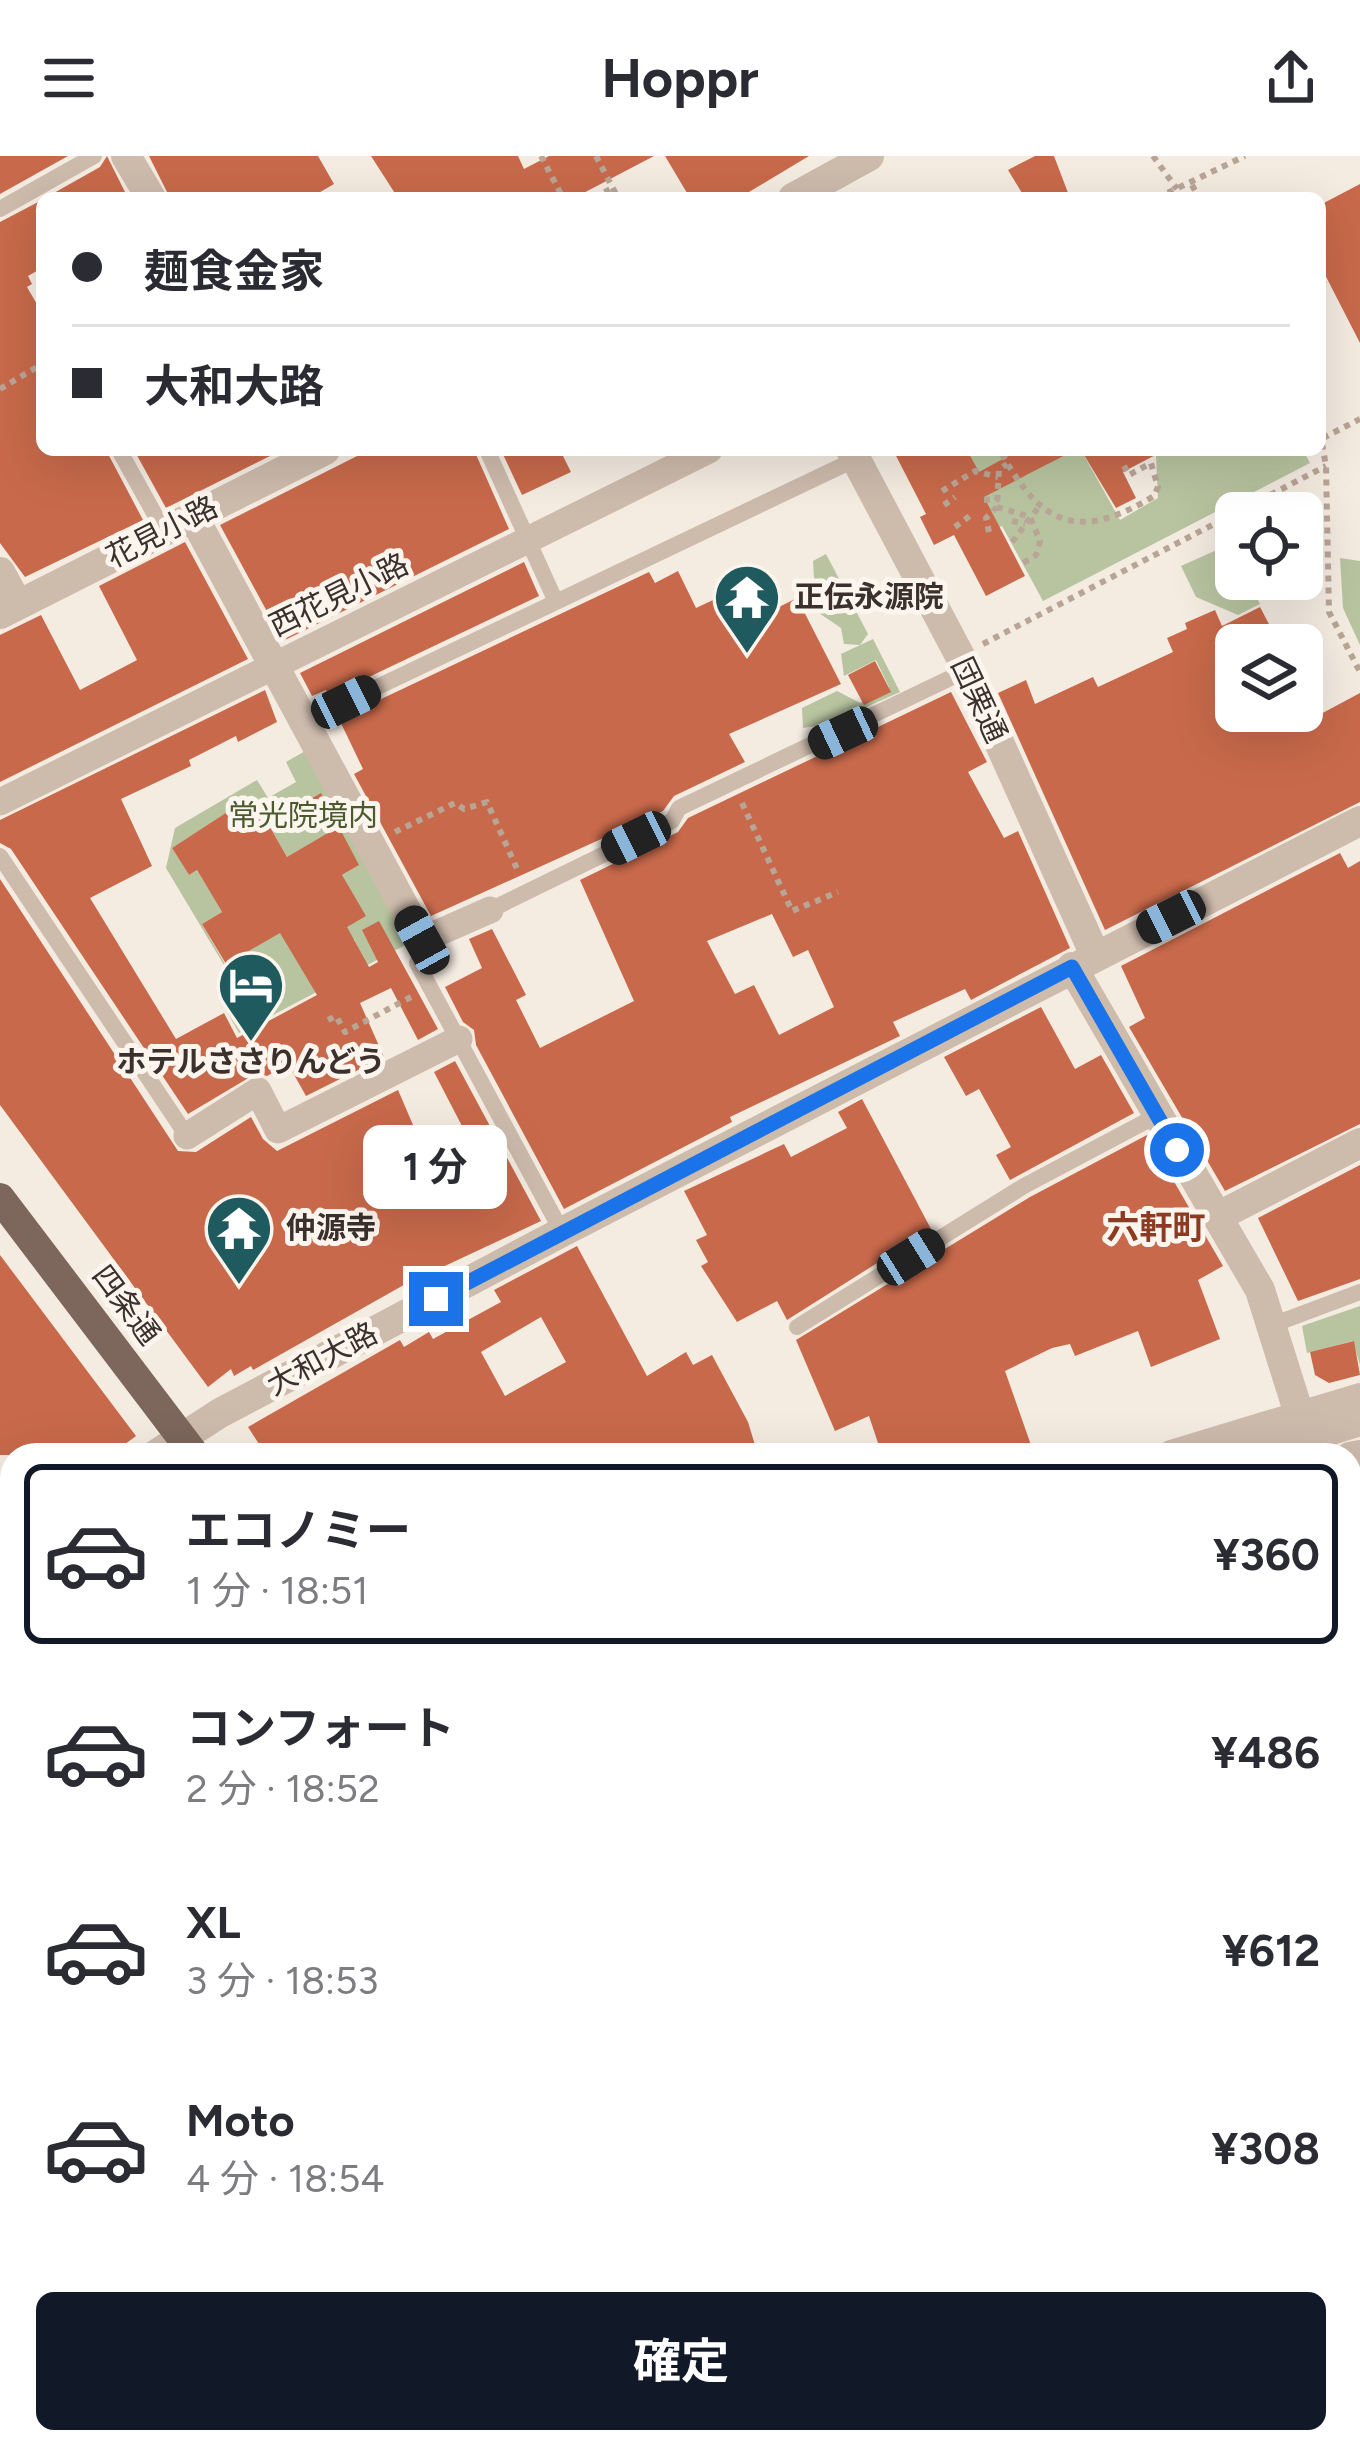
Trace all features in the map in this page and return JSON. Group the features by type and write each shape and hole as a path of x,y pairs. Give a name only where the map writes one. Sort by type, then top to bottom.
{"main road":[{"name":"四条通","path":"0,1198 186,1443"}],"street":[{"path":"127,156 148,192"},
{"path":"804,192 869,156"},
{"name":"花見小路","path":"9,610 304,456"},
{"name":"西花見小路","path":"0,802 697,456"},
{"name":"団栗通","path":"855,456 963,664 1083,961 1156,1116 1260,1289 1307,1436"},
{"path":"193,516 422,940 490,910"},
{"path":"0,572 9,610"},
{"name":"大和大路","path":"193,1443 562,1232 1360,821"},
{"path":"187,1136 258,1090 278,1130 458,1040"},
{"path":"1217,1217 1360,1144"},
{"path":"1307,1436 1360,1398"},
{"path":"1257,1443 1307,1436 1360,1421"}],"lane":[{"path":"0,209 94,156"},
{"path":"122,456 164,531"},
{"path":"490,456 556,602"},
{"path":"304,722 850,456"},
{"path":"490,910 672,820 679,808 963,664"},
{"path":"0,856 187,1136"},
{"path":"422,940 430,956 417,963 562,1232"},
{"path":"797,1327 1024,1186 1156,1116"},
{"path":"1272,1324 1360,1292"}],"path":[{"path":"542,156 560,192"},
{"path":"596,156 615,192"},
{"path":"1153,156 1177,189"},
{"path":"1170,192 1245,156"},
{"path":"1192,185 1196,192"},
{"path":"605,192 613,188"},
{"path":"0,388 36,367"},
{"path":"1326,433 1360,418"},
{"path":"1002,456 1038,508 1075,520 1128,512 1154,496 1158,487 1151,464 1129,475 1123,464"},
{"path":"1325,456 1329,612 1360,672"},
{"path":"984,528 998,503 998,477 1007,464"},
{"path":"963,664 1326,466"},
{"path":"942,491 975,471 998,477"},
{"path":"944,505 955,497"},
{"path":"984,500 1028,521 1040,548 1022,564"},
{"path":"1012,542 1038,508"},
{"path":"955,527 971,514"},
{"path":"1012,521 1028,521"},
{"path":"733,783 792,911 838,892"},
{"path":"370,844 454,803 464,809 487,802 527,891"},
{"path":"328,1020 336,1016 344,1032 430,986"}],"green space":[{"path":"970,456 1014,456 1025,476 1048,464 1045,456 1084,456 1120,520 1158,498 1156,456 1306,456 1310,463 1254,492 1215,492 1215,512 1043,601 1002,526 971,542"},
{"path":"1215,551 1215,600 1258,600 1260,604 1238,615 1196,597 1181,566"},
{"path":"826,554 868,634 860,645 844,644 841,628 816,611 813,561"},
{"path":"1340,558 1360,561 1360,645 1343,608"},
{"path":"873,639 900,692 828,724 803,728 802,708 837,691 860,703 889,687 876,660 844,676 841,654"},
{"name":"常光院境内","path":"307,750 413,941 239,1033 225,1008 243,997 166,868 175,828 257,780 268,798 296,782 286,762","holes":["252,797 287,857 339,836 357,866 336,879 348,941 354,939 361,954 258,907 248,951 225,964 202,924 222,912 197,870 189,875 172,848"]},
{"path":"1360,1306 1360,1365 1353,1341 1307,1353 1302,1326"}],"building":[{"path":"0,156 68,156 0,194"},
{"path":"107,156 125,192 56,192 100,167"},
{"path":"149,156 318,156 334,184 320,192 167,192"},
{"path":"371,156 518,156 524,169 549,156 654,156 585,192 394,192"},
{"path":"665,156 809,156 749,192 686,192"},
{"path":"1035,156 1054,156 1068,192 1021,192 1008,170"},
{"path":"1360,184 1360,343 1326,277 1326,202"},
{"path":"36,203 36,271 28,276 32,284 27,287 36,303 36,456 109,456 143,520 25,577 0,543 0,222"},
{"path":"137,456 270,456 166,508"},
{"path":"357,456 477,456 509,529 283,641 220,525"},
{"path":"504,456 563,456 571,472 522,495"},
{"path":"896,456 970,456 979,472 1008,456 1063,456 984,497 1025,576 986,596 954,535 934,545 920,517 926,514"},
{"path":"1085,456 1154,456 1123,472 1136,498 1116,508"},
{"path":"185,542 248,659 0,782 0,635 41,615 80,690 137,660 99,586"},
{"path":"524,562 539,596 329,696 326,690 312,696 300,673"},
{"path":"678,571 696,608 713,600 731,631 797,598 841,684 729,734 745,762 674,796 663,811 431,916 354,774 363,769 339,719 649,572 655,583"},
{"path":"1260,607 1269,624 1226,624"},
{"path":"1215,610 1221,624 1215,624 1215,732 1323,732 1323,713 1360,693 1360,802 1105,930 998,693 1026,680 1035,704 1093,677 1098,687 1173,652 1167,638 1187,629 1185,623"},
{"path":"875,661 891,692 864,705 848,675"},
{"path":"265,690 277,722 238,742 236,736 189,760 191,766 121,799 152,866 90,898 176,1039 224,1013 237,1038 317,995 280,933 226,964 202,924 222,912 197,870 189,875 172,848 252,796 287,857 328,833 309,800 321,793 359,865 342,875 366,916 347,927 369,967 378,962 362,930 379,921 438,1029 418,1040 391,988 360,1003 384,1057 306,1096 288,1064 267,1076 257,1073 188,1114 11,849 0,843 0,820"},
{"path":"951,692 987,762 968,772 1004,838 1018,831 1070,948 971,1000 965,989 893,1022 900,1036 730,1117 732,1122 564,1209 476,1045 474,1030 463,1022 445,987 482,968 469,939 492,929 526,995 516,1000 540,1048 634,1001 580,880 678,832 688,818","holes":["772,914 793,957 808,950 834,1007 779,1035 754,985 735,994 707,941"]},
{"path":"1340,853 1348,868 1360,861 1360,1124 1225,1191 1129,1027 1145,1018 1121,966"},
{"path":"0,879 178,1151 196,1152 251,1117 263,1139 277,1151 398,1090 435,1176 477,1155 434,1072 455,1061 541,1221 402,1286 253,1370 251,1366 234,1376 231,1369 208,1387 0,1105"},
{"path":"1041,1007 1075,1069 1101,1055 1134,1113 1010,1180 996,1155 1011,1147 979,1089 966,1096 944,1057"},
{"path":"862,1099 931,1229 787,1320 777,1301 737,1322 701,1266 708,1262 696,1240 707,1235 684,1191 784,1144 791,1157 847,1128 838,1112"},
{"path":"1147,1135 1223,1266 1198,1280 1220,1339 1151,1367 1138,1331 1075,1356 1070,1344 1052,1348 1005,1371 1030,1443 878,1443 869,1416 835,1431 796,1340 1030,1197"},
{"path":"1360,1165 1360,1279 1298,1301 1258,1218"},
{"path":"577,1246 647,1376 686,1352 693,1365 712,1355 754,1443 258,1443 248,1427 400,1340 404,1347 429,1332 433,1339 501,1302 494,1290","holes":["541,1317 566,1362 505,1396 481,1352"]},
{"path":"0,1255 136,1436 126,1443 0,1443"},
{"path":"1354,1341 1360,1375 1329,1383 1315,1375 1310,1352"}],"place":[{"name":"正伝永源院","path":"747,656"},
{"name":"ホテルささりんどう","path":"251,1044"},
{"name":"仲源寺","path":"239,1287"}],"district":[{"name":"六軒町","path":"1156,1227"}],"route":[{"path":"436,1299 1072,967 1177,1150"}]}
